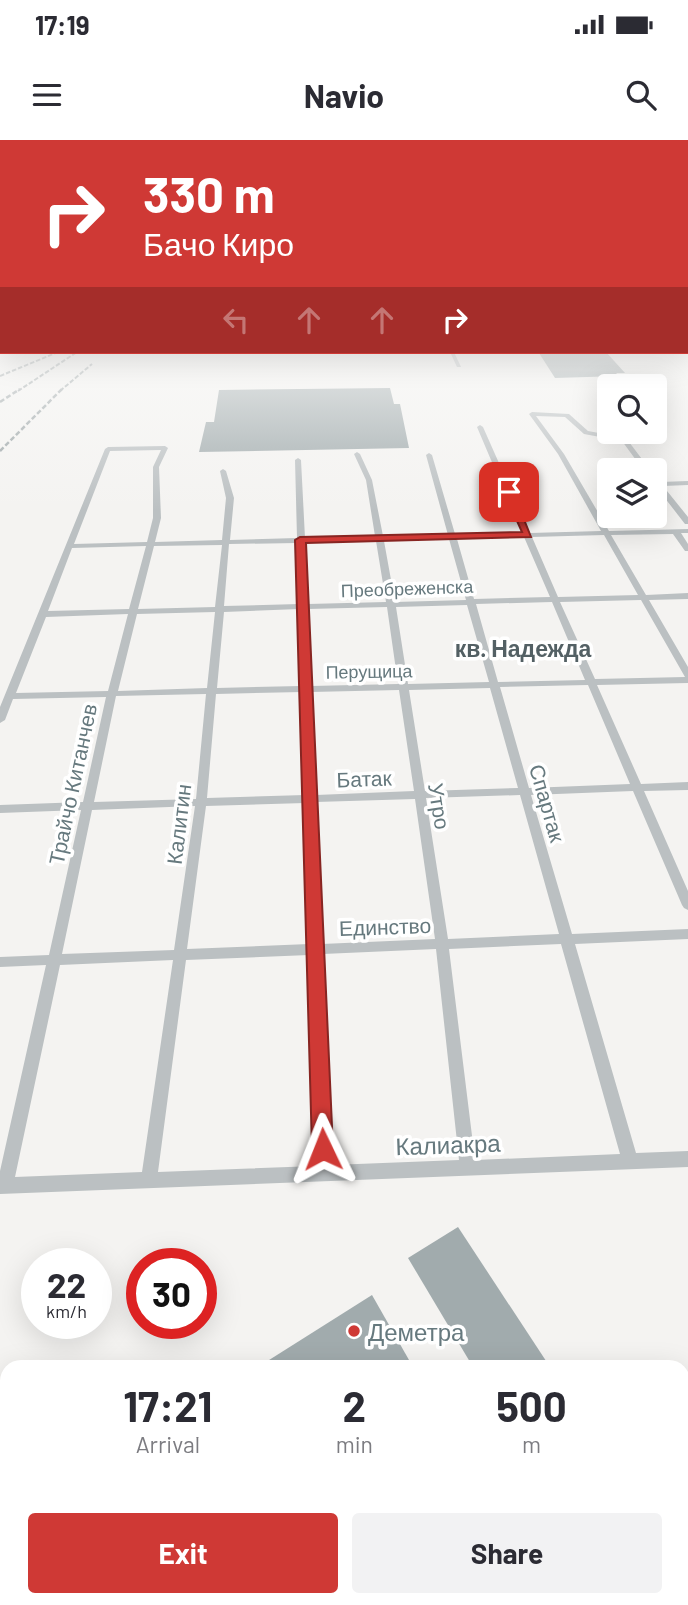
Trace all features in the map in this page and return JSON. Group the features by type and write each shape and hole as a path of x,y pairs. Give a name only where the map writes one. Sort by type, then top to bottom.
{"street":[{"path":"597,516 561,454 532,414 567,415 586,433 624,439 638,458"},
{"path":"480,427 688,905"},
{"name":"Трайчо Китанчев","path":"2,1186 131,611 157,518 156,467 165,448 108,449 69,546"},
{"name":"Утро","path":"357,454 369,480 391,604 442,944 468,1168"},
{"name":"Спартак","path":"429,455 630,1162"},
{"path":"298,460 324,1174"},
{"name":"Калитин","path":"149,1181 201,802 230,498 223,471"},
{"path":"667,482 688,483"},
{"path":"667,496 688,522"},
{"path":"604,528 688,678"},
{"path":"675,531 688,549"},
{"path":"0,720 69,546 688,531"},
{"name":"Преобреженска","path":"43,614 688,596"},
{"name":"Перущица","path":"10,696 688,678"},
{"name":"Батак","path":"0,809 688,786"},
{"name":"Единство","path":"0,962 688,934"},
{"name":"Калиакра","path":"2,1186 688,1160"}],"building":[{"path":"553,374 597,374 597,377 555,378"},
{"path":"390,388 394,404 400,404 409,448 199,452 206,422 214,422 219,390"},
{"path":"458,1227 545,1360 469,1360 408,1258"},
{"name":"Деметра","path":"372,1295 409,1360 269,1360"}],"railway":[{"path":"0,376 4,374"},
{"path":"18,391 43,374"},
{"path":"60,391 80,374"},
{"path":"0,402 20,389"},
{"path":"0,451 60,391"}],"place":[{"name":"Деметра","path":"354,1331"}],"district":[{"name":"кв. Надежда","path":"523,648"}],"route":[{"path":"323,1149 300,540 528,535 509,492"}]}
